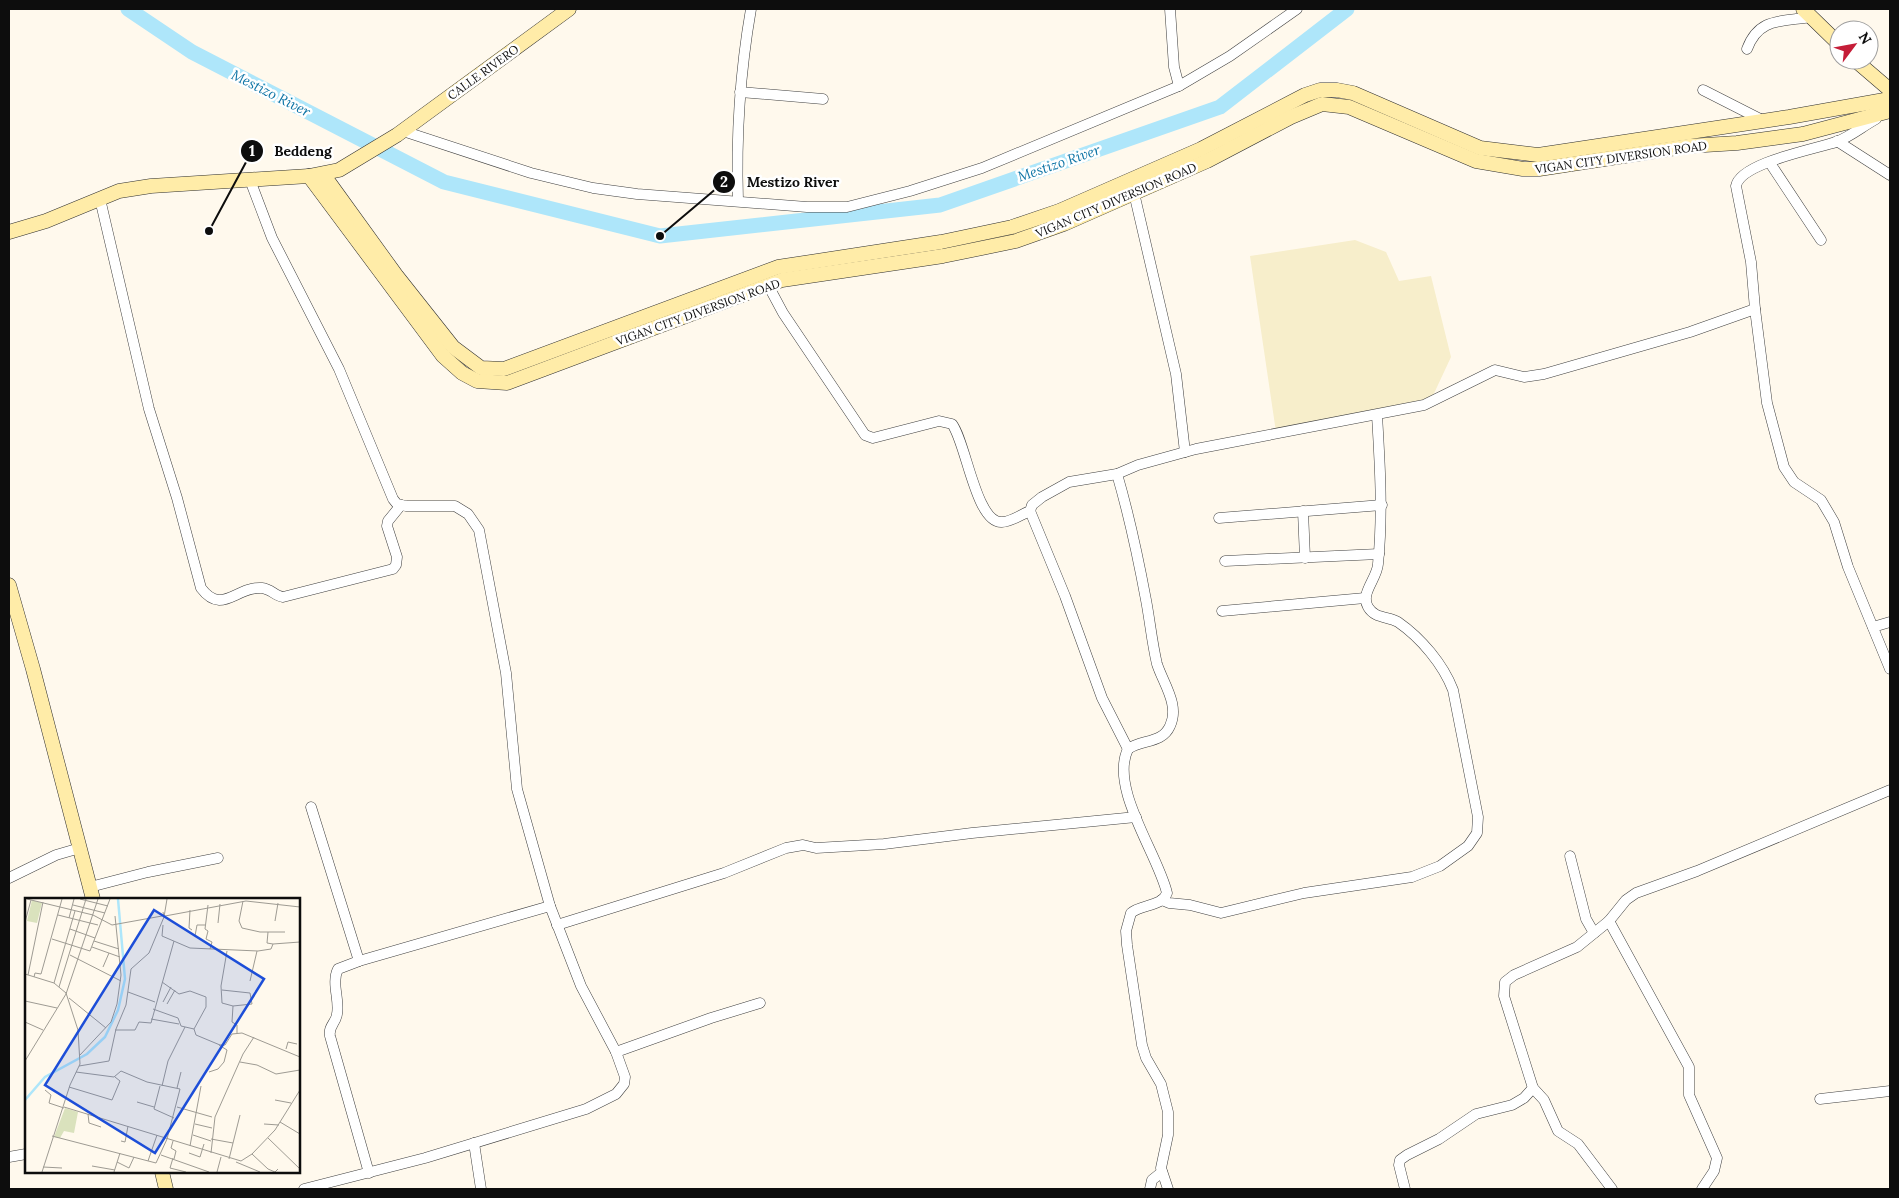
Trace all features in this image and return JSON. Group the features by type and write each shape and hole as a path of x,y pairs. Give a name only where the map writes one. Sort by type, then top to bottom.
{"main road":[{"name":"CALLE RIVERO","path":"9,232 46,221 119,190 303,176 323,174 341,169 400,133 569,9"},
{"path":"1807,13 1829,34"},
{"path":"1865,70 1890,90"},
{"path":"1872,77 1890,82"},
{"name":"VIGAN CITY DIVERSION ROAD","path":"303,176 334,201 453,347 481,368 504,369 623,333 782,280 943,256 1016,241 1064,224 1134,194 1145,181 1201,149 1291,101 1320,90 1337,90 1352,93 1480,148 1524,155 1556,153 1764,121 1890,107"},
{"name":"VIGAN CITY DIVERSION ROAD","path":"623,333 778,267 941,242 1012,227 1207,161 1303,111 1322,104 1349,107 1476,161 1523,169 1548,168 1689,146 1737,143 1803,134 1890,107"},
{"path":"1735,125 1737,143"},
{"path":"334,201 341,169"},
{"name":"VIGAN CITY DIVERSION ROAD","path":"323,174 334,201"},
{"path":"9,585 92,893"},
{"path":"162,1173 166,1189"}],"street":[{"path":"738,201 737,156 740,92 752,9"},
{"path":"1170,9 1174,66 1179,86"},
{"path":"400,133 531,173 593,188 638,194 831,209 882,199 982,168 1179,86 1230,56 1297,9"},
{"path":"1747,49 1753,34 1762,26 1807,13"},
{"path":"1703,90 1764,121"},
{"path":"740,92 772,93 823,99"},
{"path":"1890,107 1837,141 1787,155 1742,175 1736,186 1751,262 1767,402 1784,467 1794,482 1821,500 1828,510 1890,669"},
{"path":"1837,141 1890,175"},
{"path":"1770,163 1821,240"},
{"path":"250,180 272,238 339,369 390,494 401,505 455,506 468,514 479,530 506,673 517,789 557,925 581,986 616,1052 625,1078 624,1084 616,1094 586,1110 369,1173 304,1189"},
{"path":"1134,194 1176,374 1185,452"},
{"path":"100,199 149,409 177,498 200,588 207,596 212,600 220,600 260,588 272,590 283,597 393,569 396,565 397,557 387,526 388,521 401,505"},
{"path":"768,285 783,313 865,435 873,438 939,420 947,421 955,429 960,439 985,512 995,521 1001,522 1030,510 1036,502 1061,484 1117,474 1138,465 1185,452 1268,434 1377,415 1433,402 1489,371 1502,371 1524,377 1544,374 1690,332 1755,309"},
{"path":"1162,900 1169,904 1190,905 1221,913 1304,893 1396,881 1440,866 1458,855 1474,840 1477,833 1478,817 1451,684 1419,640 1397,622 1372,612 1366,598 1378,568 1382,505 1377,415"},
{"path":"1117,474 1135,545 1155,654 1173,712 1169,728 1164,734 1149,742 1128,749"},
{"path":"1219,518 1382,505"},
{"path":"1030,510 1069,605 1102,698 1128,749 1125,780 1136,817 1166,890 1166,896 1162,900 1138,908 1131,913 1126,937 1143,1052 1161,1084 1168,1112 1168,1135 1162,1172 1168,1189"},
{"path":"1303,511 1305,558"},
{"path":"1225,561 1379,554"},
{"path":"1222,611 1366,598"},
{"path":"1873,627 1890,622"},
{"path":"1612,1189 1578,1144 1558,1131 1544,1100 1533,1088 1505,1005 1503,987 1505,982 1514,975 1577,947 1609,921 1626,900 1636,893 1697,871 1890,790"},
{"path":"310,807 359,961"},
{"path":"557,925 724,873 786,848 803,845 816,848 884,844 972,833 1136,817"},
{"path":"9,878 56,855 80,848"},
{"path":"1570,856 1586,919 1594,933"},
{"path":"92,893 148,872 218,858"},
{"path":"369,1173 329,1032 337,1014 336,973 341,967 359,961 487,926 550,906"},
{"path":"1609,921 1688,1067 1688,1095 1717,1158 1714,1171 1702,1189"},
{"path":"616,1052 710,1018 760,1003"},
{"path":"1405,1189 1399,1165 1403,1158 1439,1139 1476,1114 1520,1101 1533,1088"},
{"path":"1820,1099 1890,1091"},
{"path":"474,1143 481,1189"},
{"path":"9,1158 25,1154"},
{"path":"1150,1189 1152,1180 1162,1172"}],"shaded area":[{"path":"1355,240 1386,252 1399,281 1431,276 1451,357 1430,402 1276,432 1250,256"}],"waterway":[{"name":"Mestizo River","path":"128,9 192,52 444,182 660,236 940,205 1220,107 1347,9"}],"place":[{"name":"Beddeng","path":"209,231"},
{"name":"Mestizo River","path":"660,236"}]}
